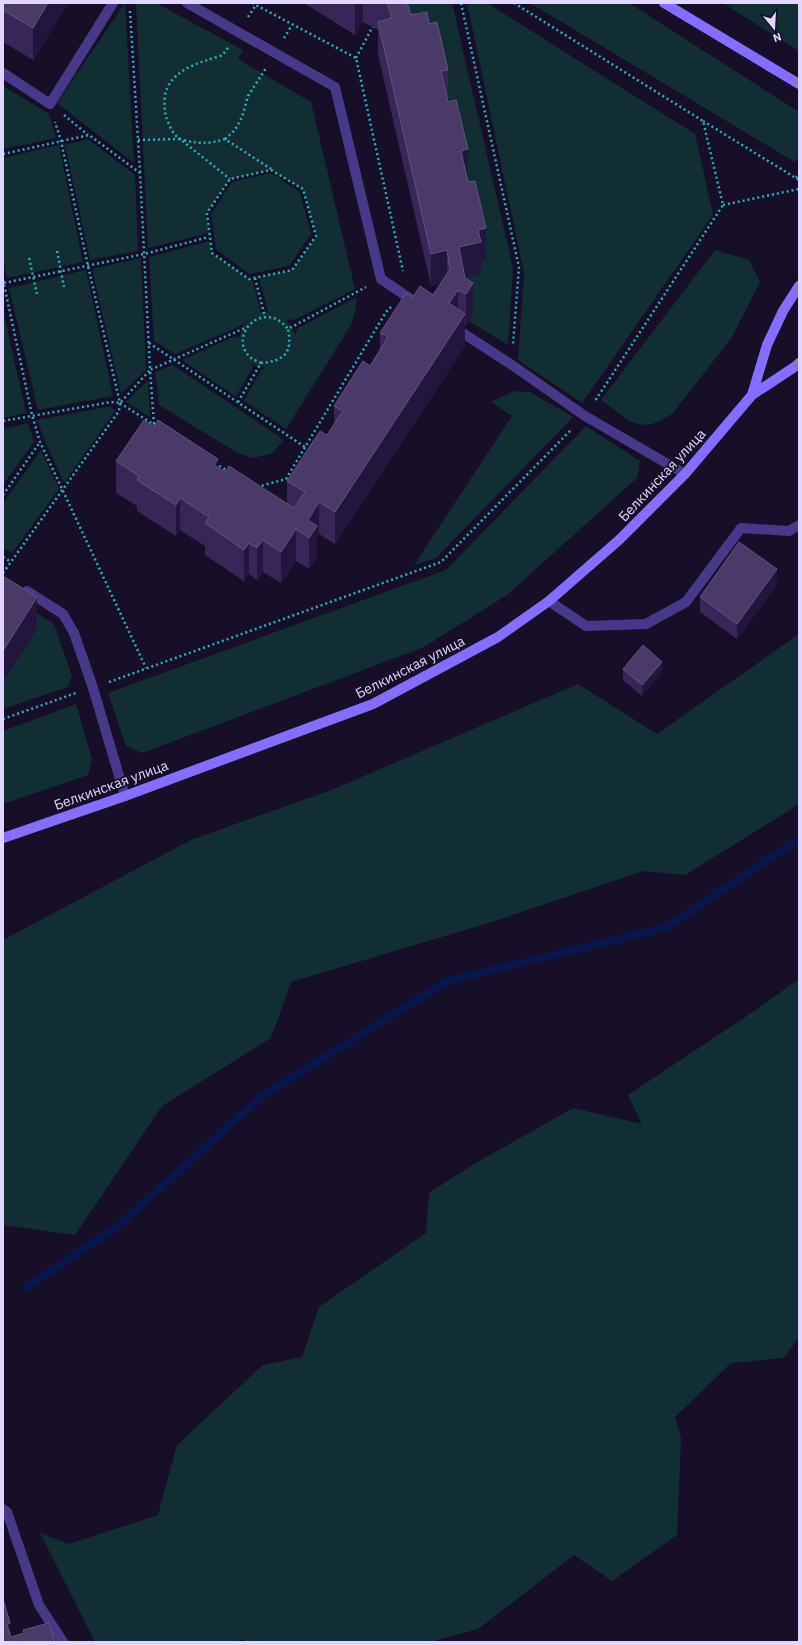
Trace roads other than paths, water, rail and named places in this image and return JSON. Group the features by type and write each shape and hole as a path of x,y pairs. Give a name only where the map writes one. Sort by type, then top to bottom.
{"main road":[{"path":"665,4 799,84"},
{"name":"Белкинская улица","path":"752,395 767,345 783,311 799,286"},
{"name":"Белкинская улица","path":"3,838 125,796 373,704 498,637 549,601 619,540 685,474 752,395 799,363"}],"lane":[{"path":"3,73 50,104 113,3"},
{"path":"187,3 335,87 381,280 421,306"},
{"path":"447,323 512,365 585,416 685,474"},
{"path":"549,601 586,626 646,624 686,602 741,528 788,531 799,525"},
{"path":"16,584 63,614 74,633 93,688 125,796"},
{"path":"3,1509 6,1512 39,1605 63,1642"}],"waterway":[{"path":"25,1288 119,1225 262,1096 447,981 667,927 799,839"}]}
